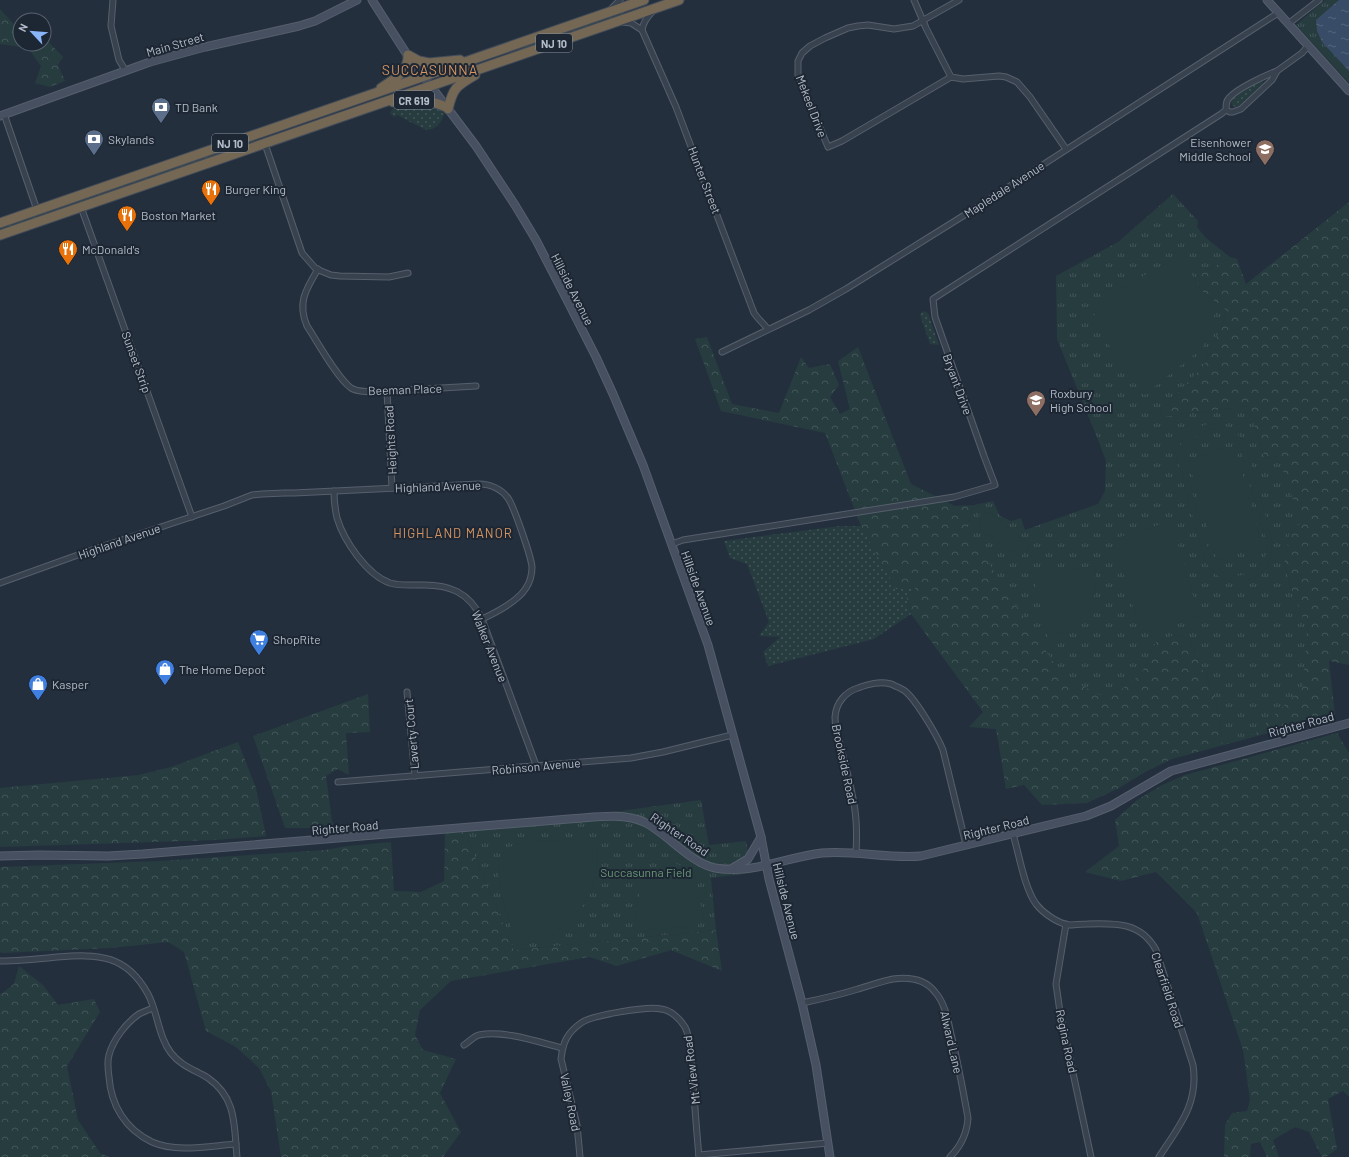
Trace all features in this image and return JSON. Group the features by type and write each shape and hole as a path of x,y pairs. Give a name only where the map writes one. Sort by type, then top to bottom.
{"highway":[{"name":"NJ 10","path":"0,223 644,0"},
{"name":"NJ 10","path":"0,235 679,0"},
{"path":"370,95 401,74 407,63 408,55 423,62 429,63 480,57"},
{"path":"447,108 452,93 456,87 493,65"},
{"name":"CR 619","path":"382,103 424,100 434,102 447,108"}],"street":[{"path":"113,0 111,26 119,60 125,70"},
{"name":"Main Street","path":"2,115 125,70 205,46 299,26 325,17 357,0"},
{"name":"CR 619","path":"372,0 423,76"},
{"path":"606,13 620,0"},
{"path":"914,0 951,77 963,79 999,76 1017,82 1030,97 1066,149"},
{"path":"923,21 960,0"},
{"path":"1267,0 1349,91"},
{"path":"1288,24 1319,0"},
{"path":"617,22 631,23 642,30 642,25 645,19 656,8"},
{"name":"Mapledale Avenue","path":"722,352 809,310 846,289 979,206 1278,13"},
{"name":"Mekeel Drive","path":"923,21 913,26 903,28 868,25 848,28 810,46 802,52 798,61 798,75 828,147 842,141 951,77"},
{"name":"Hunter Street","path":"642,30 676,107 754,313 768,329"},
{"name":"Bryant Drive","path":"1226,110 1226,103 1230,96 1262,76 1276,71 1302,53 1308,46"},
{"name":"Bryant Drive","path":"1226,110 1233,112 1241,109 1272,80 1276,71"},
{"name":"Hillside Avenue","path":"423,76 473,142 507,192 536,240 613,394 643,465 708,645 761,837 769,878 802,1003 816,1065 830,1157"},
{"name":"Bryant Drive","path":"672,544 683,540 954,497 995,485 934,317 933,299 1226,110"},
{"path":"2,115 37,210"},
{"path":"265,144 302,253 310,263 318,269 331,275 340,276 389,277 408,273"},
{"name":"Sunset Strip","path":"81,207 192,517"},
{"name":"Beeman Place","path":"318,269 303,297 303,317 307,326 339,375 351,388 360,391 387,391 476,386"},
{"name":"Heights Road","path":"387,391 392,488"},
{"name":"Highland Avenue","path":"0,583 89,551 252,496 262,494 484,484 497,488 508,499 515,514 532,567 526,588 516,598 493,614 482,619"},
{"name":"Walker Avenue","path":"334,491 334,505 340,526 348,543 374,574 390,583 402,585 438,585 451,588 468,599 478,612 482,619 536,765"},
{"name":"Brookside Road","path":"856,853 857,826 854,803 835,717 837,706 844,696 855,689 869,684 882,682 904,690 914,701 939,739 966,845"},
{"name":"Laverty Court","path":"407,692 415,776"},
{"name":"Righter Road","path":"0,856 108,856 142,854 569,819 615,817 630,818 643,822 702,863 714,868 744,869 821,853 856,853 910,857 921,856 1086,816 1098,812 1171,771 1349,723"},
{"name":"Robinson Avenue","path":"338,782 632,758 732,735"},
{"name":"Clearfield Road","path":"1013,834 1026,884 1035,903 1040,909 1057,921 1066,924 1119,924 1131,927 1143,933 1151,940 1156,950 1193,1065 1195,1082 1190,1105 1159,1157"},
{"path":"731,869 748,859 761,837"},
{"name":"Regina Road","path":"1066,924 1056,984 1060,1012 1091,1157"},
{"path":"0,961 86,955 108,959 126,968 136,977 144,988 153,1008 164,1044 180,1062 208,1078 218,1086 225,1095 231,1106 237,1157"},
{"name":"Alward Lane","path":"802,1003 893,979 907,978 917,980 927,984 935,992 943,1003 947,1017 968,1118 965,1136 958,1149 950,1157"},
{"path":"153,1008 140,1014 129,1024 118,1037 109,1056 109,1085 116,1107 122,1118 136,1133 163,1146 173,1148 236,1144"},
{"name":"Mt View Road","path":"562,1048 565,1040 571,1032 582,1022 596,1016 650,1008 662,1009 674,1014 685,1028 688,1038 699,1156"},
{"path":"464,1045 478,1035 499,1034 514,1035 562,1048"},
{"name":"Valley Road","path":"562,1048 561,1058 577,1125 580,1157"},
{"path":"699,1156 828,1144"}],"green space":[{"path":"1325,0 1349,0 1349,83 1296,25"},
{"path":"0,9 12,22 12,46 0,44"},
{"path":"623,11 624,15 520,51 519,50 531,43"},
{"path":"52,45 63,57 58,65 65,81 50,87 35,83 41,66 31,52 52,52"},
{"path":"1261,80 1263,83 1239,106 1235,107 1232,105 1231,101 1233,98"},
{"path":"418,103 440,109 444,114 437,126 428,130 424,129 397,115 394,117 390,113 392,109"},
{"path":"252,140 253,141 204,160 0,231 0,227"},
{"path":"1173,194 1198,221 1197,227 1206,238 1230,257 1194,278 1203,292 1228,312 1204,365 1161,410 1162,417 1248,406 1265,459 1278,456 1301,523 1290,531 1284,563 1291,589 1297,601 1307,630 1303,687 1256,733 1223,745 1216,700 1189,639 1176,634 1156,642 1141,674 1109,699 1063,677 966,528 974,505 993,501 1000,516 1011,521 1021,518 1025,530 1098,504 1105,491 1106,461 1057,339 1056,276 1118,242"},
{"path":"1349,202 1349,665 1329,661 1335,715 1172,759 1147,771 1119,788 1087,803 1042,805 1024,785 1006,789 996,729 969,727 983,712 911,614 907,598 916,587 896,589 861,526 825,433 721,411 695,339 707,337 732,404 779,413 801,357 809,368 830,364 839,385 830,397 840,414 850,409 838,361 858,347 911,484 955,506 974,505 966,528 1141,674 1156,642 1176,634 1189,639 1216,700 1223,745 1297,601 1291,589 1284,563 1290,531 1277,456 1265,459 1248,406 1162,417 1161,410 1204,365 1228,312 1203,292 1194,278 1230,257 1237,259 1246,284"},
{"path":"1180,255 1215,313 1208,336 1202,348 1144,395 1093,322 1096,320 1093,316 1095,315 1099,301 1103,299 1100,294 1118,284 1121,289"},
{"path":"923,311 928,313 939,345 930,344 920,315"},
{"path":"1213,423 1228,427 1240,437 1246,446 1271,535 1271,554 1266,567 1257,576 1244,581 1232,582 1223,579 1211,569 1205,561 1172,441 1178,439 1180,446 1190,433","holes":["1212,429 1231,436 1239,445 1266,539 1266,551 1263,561 1257,569 1248,574 1239,576 1229,574 1219,568 1211,559 1185,466 1185,452 1194,437 1205,431"]},
{"path":"1235,446 1262,546 1216,559 1188,459"},
{"path":"990,512 1030,546 1021,556 982,531 979,515"},
{"path":"1171,521 1199,616 1141,633 1113,539"},
{"path":"840,526 861,526 896,588 917,587 907,598 911,614 874,639 768,666 763,652 780,637 759,636 769,622 747,564 730,558 724,541"},
{"path":"1094,566 1096,580 1094,599 1089,609 1074,625 1061,633 1048,638 1035,584 1037,580 1044,574"},
{"path":"368,694 370,732 346,733 349,775 338,769 326,776 333,828 285,828 253,736"},
{"path":"1337,733 1349,753 1349,1097 1343,1091 1328,1099 1337,1149 1326,1157 1322,1157 1309,1132 1295,1127 1273,1140 1279,1157 1267,1157 1260,1142 1251,1144 1250,1157 1224,1157 1225,1125 1232,1113 1247,1111 1250,1100 1243,1050 1197,913 1156,872 1121,881 1085,872 1119,846 1115,820 1137,800 1162,785 1185,775"},
{"path":"238,742 256,788 266,836 215,840 0,847 0,788 139,775 171,767"},
{"name":"Succasunna Field","path":"701,800 709,845 746,841 751,873 711,878 716,930 514,950 465,832"},
{"path":"465,832 514,950 716,930 722,971 671,950 617,966 589,957 451,981 420,1010 415,1035 423,1050 456,1059 440,1093 461,1132 443,1157 281,1157 271,1091 259,1068 236,1047 206,1031 184,952 168,942 111,948 1,953 0,951 0,867 160,861 325,850 348,846 391,842 394,891 421,892 444,881 445,833"},
{"path":"576,839 597,848 597,873 590,894 579,911 557,932 541,939 517,946 500,891 498,869 499,858 508,848 519,843"},
{"path":"669,862 694,870 703,917 698,925 636,932 636,910 641,891 645,883 659,869"},
{"path":"19,966 43,985 58,1005 94,999 100,1012 67,1066 78,1120 100,1153 109,1157 0,1157 0,993 1,994 14,984"}],"water":[{"path":"1339,0 1349,0 1349,71 1322,42 1317,31 1316,20"}],"place":[{"name":"TD Bank","path":"161,124"},
{"name":"Skylands","path":"94,156"},
{"name":"Eisenhower Middle School","path":"1265,166"},
{"name":"Burger King","path":"211,206"},
{"name":"Boston Market","path":"127,232"},
{"name":"McDonald's","path":"68,266"},
{"name":"Roxbury High School","path":"1036,417"},
{"name":"ShopRite","path":"259,656"},
{"name":"The Home Depot","path":"165,686"},
{"name":"Kasper","path":"38,701"}],"district":[{"name":"SUCCASUNNA","path":"430,69"},
{"name":"HIGHLAND MANOR","path":"453,533"}]}
